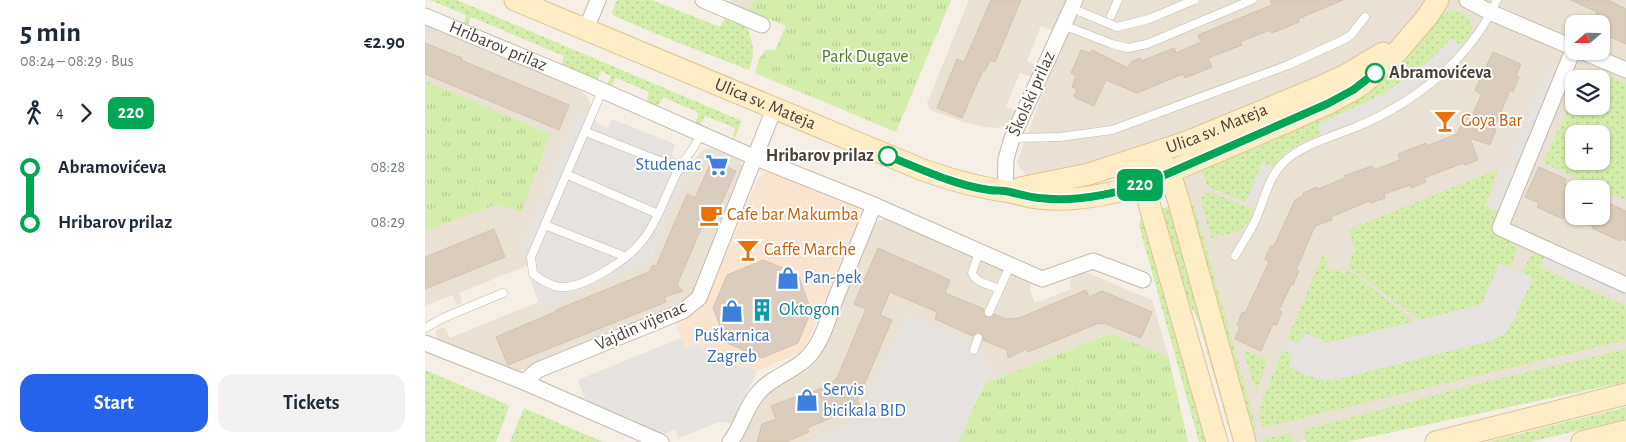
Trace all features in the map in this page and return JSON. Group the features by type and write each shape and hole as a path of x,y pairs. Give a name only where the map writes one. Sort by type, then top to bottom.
{"street":[{"name":"Ulica sv. Mateja","path":"515,0 774,109 954,182 990,190 1053,199 1082,198 1115,193 1144,184 1320,107 1353,90 1384,66 1416,31 1439,0"},
{"path":"586,29 598,0"},
{"path":"703,0 762,25"},
{"path":"1467,0 1495,6 1565,43"},
{"name":"Školski prilaz","path":"1005,191 1006,159 1012,138 1063,25 1076,7"},
{"name":"Hribarov prilaz","path":"425,16 756,158 874,206 1042,280 1093,261 1143,280"},
{"name":"Ulica sv. Mateja","path":"1005,191 1063,181 1089,174 1149,155 1240,121 1320,87 1378,57 1416,31"},
{"path":"1569,60 1500,228 1626,285"},
{"path":"1602,60 1626,70"},
{"name":"Vajdin vijenac","path":"524,382 538,370 683,311 699,298 774,109"},
{"path":"1217,442 1144,184 1143,167 1149,155 1161,161 1170,173 1245,442"},
{"path":"730,442 738,432 747,408 757,393 780,375 800,365 812,352 824,329 874,206"},
{"path":"425,343 524,382 661,442"},
{"path":"1436,442 1626,394"},
{"path":"1582,442 1626,431"}],"lane":[{"path":"1111,16 1118,0"},
{"path":"1076,7 1117,27 1149,19 1194,0"},
{"path":"1063,25 1102,36 1128,48 1147,44 1252,0"},
{"path":"1235,256 1255,222 1275,172 1283,162 1299,150 1375,119 1422,90 1467,48 1495,6"},
{"path":"1012,138 1060,137 1112,130 1288,65 1351,35 1365,17"},
{"path":"602,91 531,257 533,274 543,282 561,287 581,284 616,266 626,257 642,241 659,214 680,168 696,145 701,133"},
{"path":"586,132 680,168"},
{"path":"567,175 659,214"},
{"path":"545,224 626,257"},
{"path":"979,252 972,273 973,276 977,280 1000,289"},
{"path":"989,312 1010,266"},
{"path":"425,328 443,318 503,293"},
{"path":"974,350 978,338"}],"shaded area":[{"path":"732,0 754,0 749,11 730,3"},
{"path":"969,0 1068,0 1054,31 1041,26 1027,61 1037,66 1033,77 1020,73 1006,107 1019,113 1012,122 998,128 963,122 930,110 927,103"},
{"path":"1083,0 1626,0 1626,360 1484,398 1298,442 1256,442 1184,184 1169,140 1090,165 1027,177 1017,163 1040,100"},
{"path":"425,25 579,90 587,96 591,105 591,113 588,116 578,112 543,196 551,199 551,205 548,206 540,203 519,252 530,257 529,265 459,293 462,302 458,306 452,295 425,306"},
{"path":"1452,38 1461,46 1423,81 1380,109 1322,135 1318,124 1367,103 1385,93 1429,61"},
{"path":"1548,66 1557,70 1517,163 1508,159"},
{"path":"578,112 588,116 607,129 612,119 675,144 673,157 690,166 656,246 646,262 541,309 529,275 530,257 519,252 540,202 548,206 551,205 551,199 543,196"},
{"path":"712,148 740,161 743,167 694,292 689,298 650,318 518,371 507,371 437,341 436,332 440,328 445,328 450,338 538,302 541,309 652,254 690,166 700,152"},
{"path":"1262,163 1271,167 1255,203 1247,200"},
{"path":"1505,168 1514,172 1498,211 1489,208"},
{"path":"766,172 780,175 855,206 859,210 859,222 806,345 799,353 757,371 717,359 698,344 685,349 675,323 694,313 706,301 758,179"},
{"path":"885,219 983,260 1031,283 1030,290 1035,303 1071,289 1072,277 1080,272 1088,273 1152,300 1169,359 1161,353 1107,334 984,384 991,367 982,363 981,360 985,348 862,410 841,429 809,442 735,442 762,395 807,371 813,364 872,226 875,222"},
{"path":"1545,254 1626,291 1626,301 1541,264"},
{"path":"1499,263 1533,278 1514,320 1506,332 1494,340 1338,379 1320,380 1289,367 1292,356 1283,350 1287,340 1298,343 1305,333 1328,343 1480,305"},
{"path":"906,313 985,348 981,360 982,363 991,367 958,442 809,442 841,429 862,410"},
{"path":"681,338 685,349 698,344 717,359 757,371 732,423 719,422 679,438 675,429 658,437 587,405 578,380"}],"green space":[{"path":"430,0 457,0 742,121 734,139 735,128 705,116 701,124 698,125 696,121 699,113 663,97 659,105 656,106 648,103 649,92 616,78 611,87 607,85 611,76 601,71 597,81 560,68 564,56 471,17 467,27 463,25 466,15"},
{"path":"617,0 652,0 720,27 725,17 746,26 753,48 749,70 614,16 612,12"},
{"name":"Park Dugave","path":"754,0 951,0 896,132 755,73 759,59 765,50 775,50 786,26 749,11"},
{"path":"1453,11 1465,15 1471,20 1471,32 1463,43 1460,45 1452,39 1429,61 1385,93 1318,124 1320,135 1294,146 1274,167 1262,163 1246,202 1207,186 1200,166 1397,65 1444,13"},
{"path":"1610,77 1626,83 1626,200 1610,193 1610,180 1581,180 1543,163 1566,115 1610,115"},
{"path":"425,81 550,134 522,212 495,205 425,231"},
{"path":"1498,169 1485,205 1498,211 1492,231 1513,240 1517,247 1510,268 1499,264 1480,305 1419,320 1348,266 1355,249 1348,230"},
{"path":"1213,193 1255,210 1243,228 1233,233 1211,238 1201,200 1203,195"},
{"path":"1187,201 1194,206 1196,211 1257,430 1253,431"},
{"path":"1170,206 1235,435 1231,436 1199,323 1185,294 1161,209"},
{"path":"1142,215 1206,442 1199,442 1140,229 1139,223"},
{"path":"1537,253 1545,254 1540,268 1626,306 1626,340 1262,427 1259,418 1259,408 1283,350 1291,354 1292,360 1289,367 1312,377 1338,379 1494,340 1506,332 1533,279 1522,274 1529,259"},
{"path":"1322,256 1328,259 1325,269 1336,270 1345,274 1347,268 1415,322 1333,341 1301,343 1287,340"},
{"path":"1108,334 1161,353 1169,359 1188,442 958,442 984,384"},
{"path":"1626,349 1626,382 1346,442 1306,442 1303,430 1485,382"},
{"path":"1243,350 1267,360 1256,391"},
{"path":"425,370 506,404 509,407 496,442 425,442"},
{"path":"1626,407 1626,419 1530,442 1487,442"},
{"path":"524,408 603,442 510,442"},
{"path":"1290,433 1293,442 1263,442 1261,440"}],"building":[{"path":"991,0 1021,0 995,62 990,60 985,71 983,70 962,118 937,108 957,59 964,62"},
{"path":"1270,0 1343,0 1298,19 1299,22 1272,33 1270,30 1240,42 1242,45 1208,58 1212,67 1185,78 1183,74 1137,93 1106,80 1094,106 1074,97 1077,89 1072,87 1076,76 1071,73 1081,50 1090,53 1092,50 1128,68 1131,62 1140,58 1141,61 1174,48 1176,53 1201,42 1198,35 1272,5"},
{"path":"1571,0 1608,0 1626,9 1626,44 1610,37 1610,15 1596,15 1597,12"},
{"path":"425,43 569,105 559,130 425,74"},
{"path":"1493,52 1521,64 1516,76 1519,77 1513,92 1510,90 1494,129 1496,130 1490,145 1470,138 1478,160 1465,165 1463,163 1424,178 1426,182 1411,188 1410,185 1384,194 1385,198 1370,203 1369,201 1331,217 1332,220 1315,226 1296,270 1299,271 1293,285 1291,285 1279,310 1282,312 1277,325 1273,324 1261,351 1235,339 1240,327 1237,325 1242,312 1245,313 1269,262 1265,259 1271,245 1274,246 1295,200 1304,195 1303,193 1345,178 1344,176 1372,166 1374,170 1400,160 1398,154 1426,143 1427,146 1457,134 1465,117 1471,119 1481,95 1475,90"},
{"path":"712,160 736,171 719,208 711,205 677,285 683,291 664,297 666,302 508,365 496,337 649,272 653,265 656,266 687,194 695,198"},
{"path":"1539,167 1566,179 1564,184 1565,215 1563,219 1537,207 1539,203 1525,197"},
{"path":"1610,204 1626,211 1626,241 1621,238 1620,241 1592,228 1593,226 1590,225 1610,225"},
{"path":"494,229 505,257 425,289 425,257"},
{"path":"878,248 950,280 945,293 984,309 984,315 987,317 992,317 994,314 1006,319 1019,318 1086,290 1089,297 1102,291 1152,312 1141,338 1104,323 1099,323 1028,352 1026,349 1008,358 1007,350 983,340 983,336 980,333 976,333 973,336 935,319 937,312 890,292 880,315 892,320 857,401 861,406 807,428 809,432 786,442 757,442 762,424 776,419 771,406 795,397 795,399 829,385 837,378 866,309 854,304"},
{"name":"Oktogon","path":"763,260 798,274 811,311 798,343 762,358 727,343 713,308 727,275"}],"bus line":[{"name":"220","path":"888,156 954,182 1025,196 1053,199 1082,198 1115,193 1144,184 1327,104 1353,90 1375,73"}],"place":[{"name":"Abramovićeva","path":"1375,73"},
{"name":"Goya Bar","path":"1445,121"},
{"name":"Hribarov prilaz","path":"888,156"},
{"name":"Studenac","path":"717,165"},
{"name":"Cafe bar Makumba","path":"711,215"},
{"name":"Caffe Marche","path":"748,250"},
{"name":"Pan-pek","path":"788,278"},
{"name":"Oktogon","path":"762,310"},
{"name":"Puškarnica Zagreb","path":"732,311"},
{"name":"Servis bicikala BID","path":"807,400"}]}
